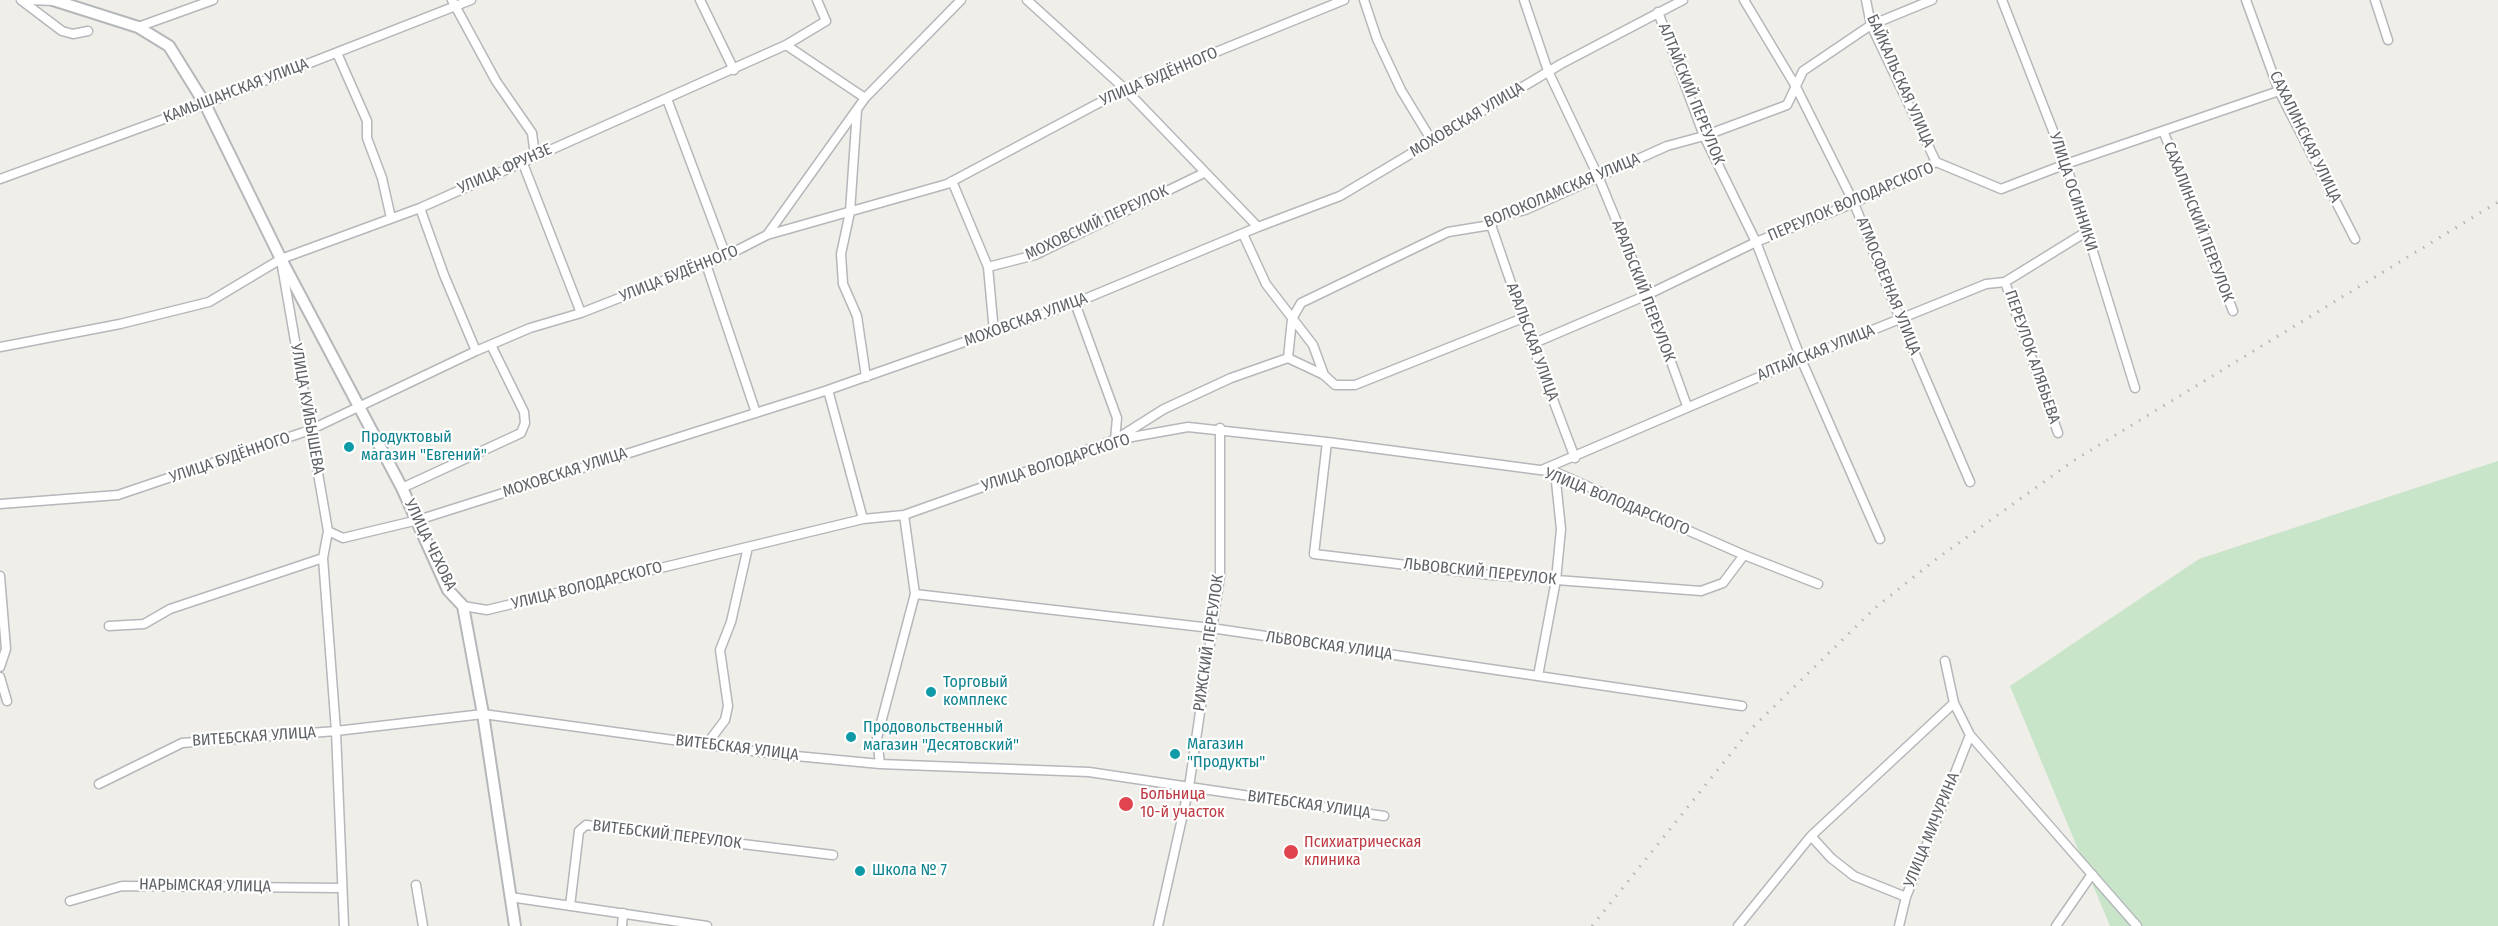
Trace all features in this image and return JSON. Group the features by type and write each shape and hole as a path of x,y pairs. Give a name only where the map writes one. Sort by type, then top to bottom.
{"street":[{"path":"21,0 62,31 73,33 88,31"},
{"path":"29,0 53,0"},
{"name":"УЛИЦА КУЙБЫШЕВА","path":"53,0 138,27 169,46 206,104 281,259 328,531 323,558 336,731 344,926"},
{"path":"138,27 197,2 213,0"},
{"name":"КАМЫШАНСКАЯ УЛИЦА","path":"0,179 206,104 454,4 471,0"},
{"path":"700,0 734,70"},
{"name":"УЛИЦА ФРУНЗЕ","path":"0,347 120,324 209,302 281,259 420,207 734,70 786,45 826,21 817,0"},
{"path":"767,235 865,98 961,0"},
{"path":"1027,0 1125,89 1258,227"},
{"name":"УЛИЦА БУДЁННОГО","path":"0,504 118,495 310,430 476,351 530,328 581,313 706,264 767,235 952,181 1125,89 1344,0"},
{"path":"1364,0 1377,39 1396,80 1432,141"},
{"name":"АРАЛЬСКИЙ ПЕРЕУЛОК","path":"1524,0 1548,71 1598,176 1647,295 1687,406"},
{"name":"МОХОВСКАЯ УЛИЦА","path":"328,531 343,538 418,520 828,390 1075,303 1258,227 1340,196 1548,71 1683,0"},
{"name":"АТМОСФЕРНАЯ УЛИЦА","path":"1744,0 1795,86 1854,203 1900,320 1970,482"},
{"name":"БАЙКАЛЬСКАЯ УЛИЦА","path":"1866,0 1871,25 1936,162"},
{"name":"ВОЛОКОЛАМСКАЯ УЛИЦА","path":"1292,319 1301,303 1448,232 1491,225 1498,217 1525,210 1667,146 1704,136 1787,105 1803,71 1871,25 1932,0"},
{"name":"УЛИЦА ОСИННИКИ","path":"2002,0 2066,164 2135,388"},
{"name":"САХАЛИНСКАЯ УЛИЦА","path":"2246,0 2279,92 2355,239"},
{"path":"2375,0 2388,40"},
{"path":"454,4 496,81 532,134 535,156"},
{"name":"АЛТАЙСКИЙ ПЕРЕУЛОК","path":"1658,12 1704,136 1756,242 1801,359 1880,539"},
{"path":"786,45 865,98"},
{"path":"337,53 367,121 367,138 382,178 391,218"},
{"name":"ПЕРЕУЛОК ВОЛОДАРСКОГО","path":"1532,344 1647,295 1756,242 1854,203 1936,162 2001,189 2066,164 2164,133 2279,92"},
{"path":"667,99 726,256"},
{"path":"857,110 850,212 842,254 843,284 857,316 866,377"},
{"name":"САХАЛИНСКИЙ ПЕРЕУЛОК","path":"2164,133 2233,311"},
{"path":"522,161 581,313"},
{"name":"МОХОВСКИЙ ПЕРЕУЛОК","path":"987,267 1035,255 1204,173"},
{"path":"952,181 987,267 994,332"},
{"path":"420,207 444,275 476,351"},
{"name":"АРАЛЬСКАЯ УЛИЦА","path":"1491,225 1575,458"},
{"name":"АЛТАЙСКАЯ УЛИЦА","path":"1543,470 1575,458 1687,406 1801,359 1986,284 2006,282 2086,232"},
{"path":"1242,234 1266,284 1313,345 1324,375"},
{"name":"УЛИЦА ЧЕХОВА","path":"281,259 402,488 448,590 463,606 483,714 515,926"},
{"path":"706,264 756,413"},
{"name":"ПЕРЕУЛОК АЛЯБЬЕВА","path":"2006,282 2058,433"},
{"path":"1075,303 1117,418 1115,440"},
{"path":"1115,440 1164,409 1231,378 1288,358 1324,375 1335,385 1355,385 1523,318"},
{"path":"1288,358 1292,319"},
{"path":"402,488 521,433 525,423 524,411 491,345"},
{"path":"828,390 863,519"},
{"name":"УЛИЦА ВОЛОДАРСКОГО","path":"463,606 487,610 863,519 904,514 1115,440 1188,427 1328,442 1555,472 1744,555 1818,584"},
{"name":"РИЖСКИЙ ПЕРЕУЛОК","path":"1158,926 1189,787 1220,576 1220,429"},
{"name":"ЛЬВОВСКИЙ ПЕРЕУЛОК","path":"1328,442 1314,554 1556,580 1701,591 1723,583 1744,555"},
{"path":"1538,676 1556,580 1561,529 1555,472"},
{"path":"880,764 877,738 915,594 904,514"},
{"path":"706,744 725,720 728,706 720,650 731,622 748,547"},
{"path":"109,626 144,624 170,609 323,558"},
{"path":"0,576 6,649 0,667"},
{"name":"ЛЬВОВСКАЯ УЛИЦА","path":"915,594 1211,628 1742,706"},
{"path":"1945,661 1954,703 1970,735 2137,926"},
{"path":"0,677 7,700"},
{"path":"1738,926 1811,836 1954,703"},
{"name":"ВИТЕБСКАЯ УЛИЦА","path":"99,784 182,743 336,731 483,714 706,744 880,764 1089,772 1384,816"},
{"name":"УЛИЦА МИЧУРИНА","path":"1899,926 1906,897 1970,735"},
{"name":"ВИТЕБСКИЙ ПЕРЕУЛОК","path":"570,906 579,831 586,825 833,855"},
{"path":"1811,836 1831,858 1854,876 1906,897"},
{"path":"2056,926 2092,874"},
{"name":"НАРЫМСКАЯ УЛИЦА","path":"70,901 123,885 342,888"},
{"path":"416,885 423,926"},
{"path":"510,897 708,926"},
{"path":"622,926 623,914"}],"green space":[{"path":"2498,461 2498,926 2110,926 2010,686 2199,559"}],"railway":[{"path":"1592,926 1749,731 1875,608 1935,560 2073,461 2498,202"}],"place":[{"name":"Продуктовый магазин \"Евгений\"","path":"349,447"},
{"name":"Торговый комплекс","path":"931,692"},
{"name":"Продовольственный магазин \"Деcятовский\"","path":"851,737"},
{"name":"Магазин \"Продукты\"","path":"1175,754"},
{"name":"Больница 10-й участок","path":"1126,804"},
{"name":"Психиатрическая клиника","path":"1291,852"},
{"name":"Школа № 7","path":"860,871"}]}
